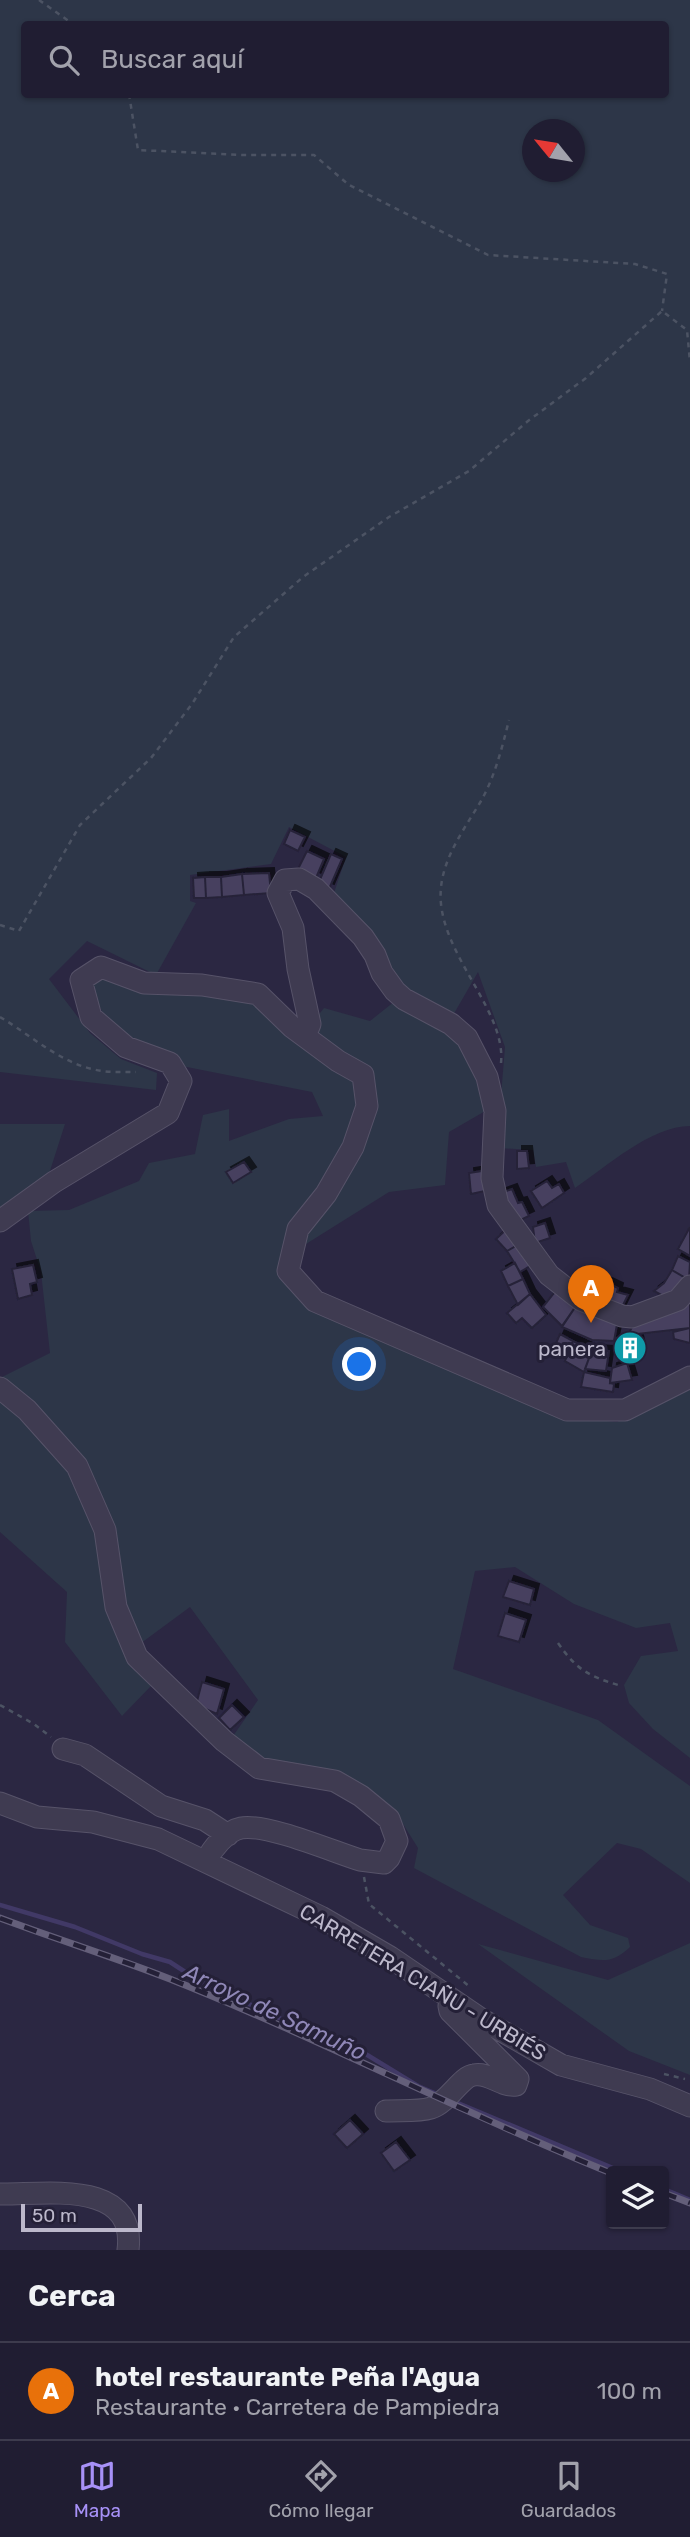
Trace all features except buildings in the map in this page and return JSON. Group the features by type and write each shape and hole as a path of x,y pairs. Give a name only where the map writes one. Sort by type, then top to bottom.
{"street":[{"path":"305,1036 310,1024 298,969 293,928 278,893 285,880 291,878 310,884 354,926 375,955 382,973 395,992 451,1024 467,1038 487,1077 495,1111 492,1178 498,1205 549,1275 582,1300 622,1316 632,1317 678,1300 690,1286"},
{"path":"0,1221 54,1182 168,1112 181,1081 170,1063 126,1047 91,1017 81,980 101,967 144,983 202,985 258,994 305,1036 338,1061 363,1075 366,1106 353,1147 326,1194 298,1229 288,1271 315,1301 567,1410 625,1410 690,1377"},
{"path":"0,1388 27,1410 77,1466 105,1530 116,1606 137,1657 224,1741 259,1769 335,1781 361,1796 389,1819 397,1841 384,1863 360,1860 269,1830 241,1828 228,1835 211,1851 206,1861"},
{"path":"63,1749 85,1755 161,1806 205,1820 228,1835"},
{"name":"CARRETERA CIAÑU - URBIÉS","path":"0,1803 37,1817 113,1826 158,1839 321,1917 390,1957 492,2026 561,2065 650,2090 690,2106"},
{"path":"386,2111 430,2109 451,2095 469,2075 478,2074 509,2086 516,2085 518,2079 450,2011 447,1997"},
{"path":"0,2194 80,2193 99,2199 114,2208 122,2218 129,2231 128,2250"}],"path":[{"path":"39,0 69,21"},
{"path":"0,925 19,931 80,825 151,758 192,704 234,637 303,577 389,517 469,471 528,421 586,378 662,311 667,274 635,264 488,255 349,185 314,155 138,150 130,98"},
{"path":"662,311 687,330 690,362"},
{"path":"501,1068 503,1048 500,1039 446,932 440,890 444,867 495,769 509,720"},
{"path":"0,1017 60,1055 90,1069 141,1072"},
{"path":"558,1643 579,1670 618,1685"},
{"path":"0,1705 34,1724 63,1749"},
{"path":"360,1860 369,1905 475,1992"},
{"path":"658,2072 685,2078"}],"shaded area":[{"path":"0,0 690,0 690,1126 675,1128 645,1140 575,1188 566,1162 536,1167 533,1150 499,1148 505,1047 478,972 452,1017 487,1110 449,1132 445,1185 389,1192 306,1244 291,1223 282,1248 283,1275 423,1355 500,1393 564,1417 617,1422 690,1385 690,1758 653,1729 629,1703 624,1685 641,1656 678,1651 670,1623 636,1628 574,1604 515,1567 475,1571 453,1669 598,1720 690,1786 690,1883 641,1849 617,1843 563,1895 590,1925 628,1938 630,1947 618,1956 607,1960 581,1957 414,1868 418,1848 398,1816 261,1761 231,1739 258,1700 190,1607 129,1652 151,1686 122,1716 65,1642 67,1592 0,1532 0,1378 50,1353 41,1272 31,1241 28,1211 69,1210 139,1181 149,1163 195,1154 203,1115 229,1109 229,1141 289,1119 323,1116 312,1092 144,1061 104,1016 89,983 102,975 255,1000 296,1043 324,1008 370,1021 409,990 389,973 334,893 346,857 289,827 271,864 190,875 190,901 196,903 156,975 87,941 49,979 90,1033 121,1059 157,1073 156,1090 0,1072"},
{"path":"0,1124 65,1124 48,1177 0,1212"},
{"path":"690,1943 690,2075 629,2051 478,1944 608,1980"}],"waterway":[{"name":"Arroyo de Samuño","path":"0,1905 75,1927 142,1954 170,1962 196,1979 313,2034 346,2042 418,2086 439,2095"},
{"name":"Arroyo de Samuño","path":"453,2101 608,2166"},
{"name":"Arroyo de Samuño","path":"669,2191 690,2200"}],"railway":[{"path":"0,1918 149,1971 226,2002 606,2171"},
{"path":"669,2195 690,2203"}],"place":[{"name":"hotel restaurante Peña l'Agua","path":"591,1323"},
{"name":"panera","path":"630,1348"}]}
